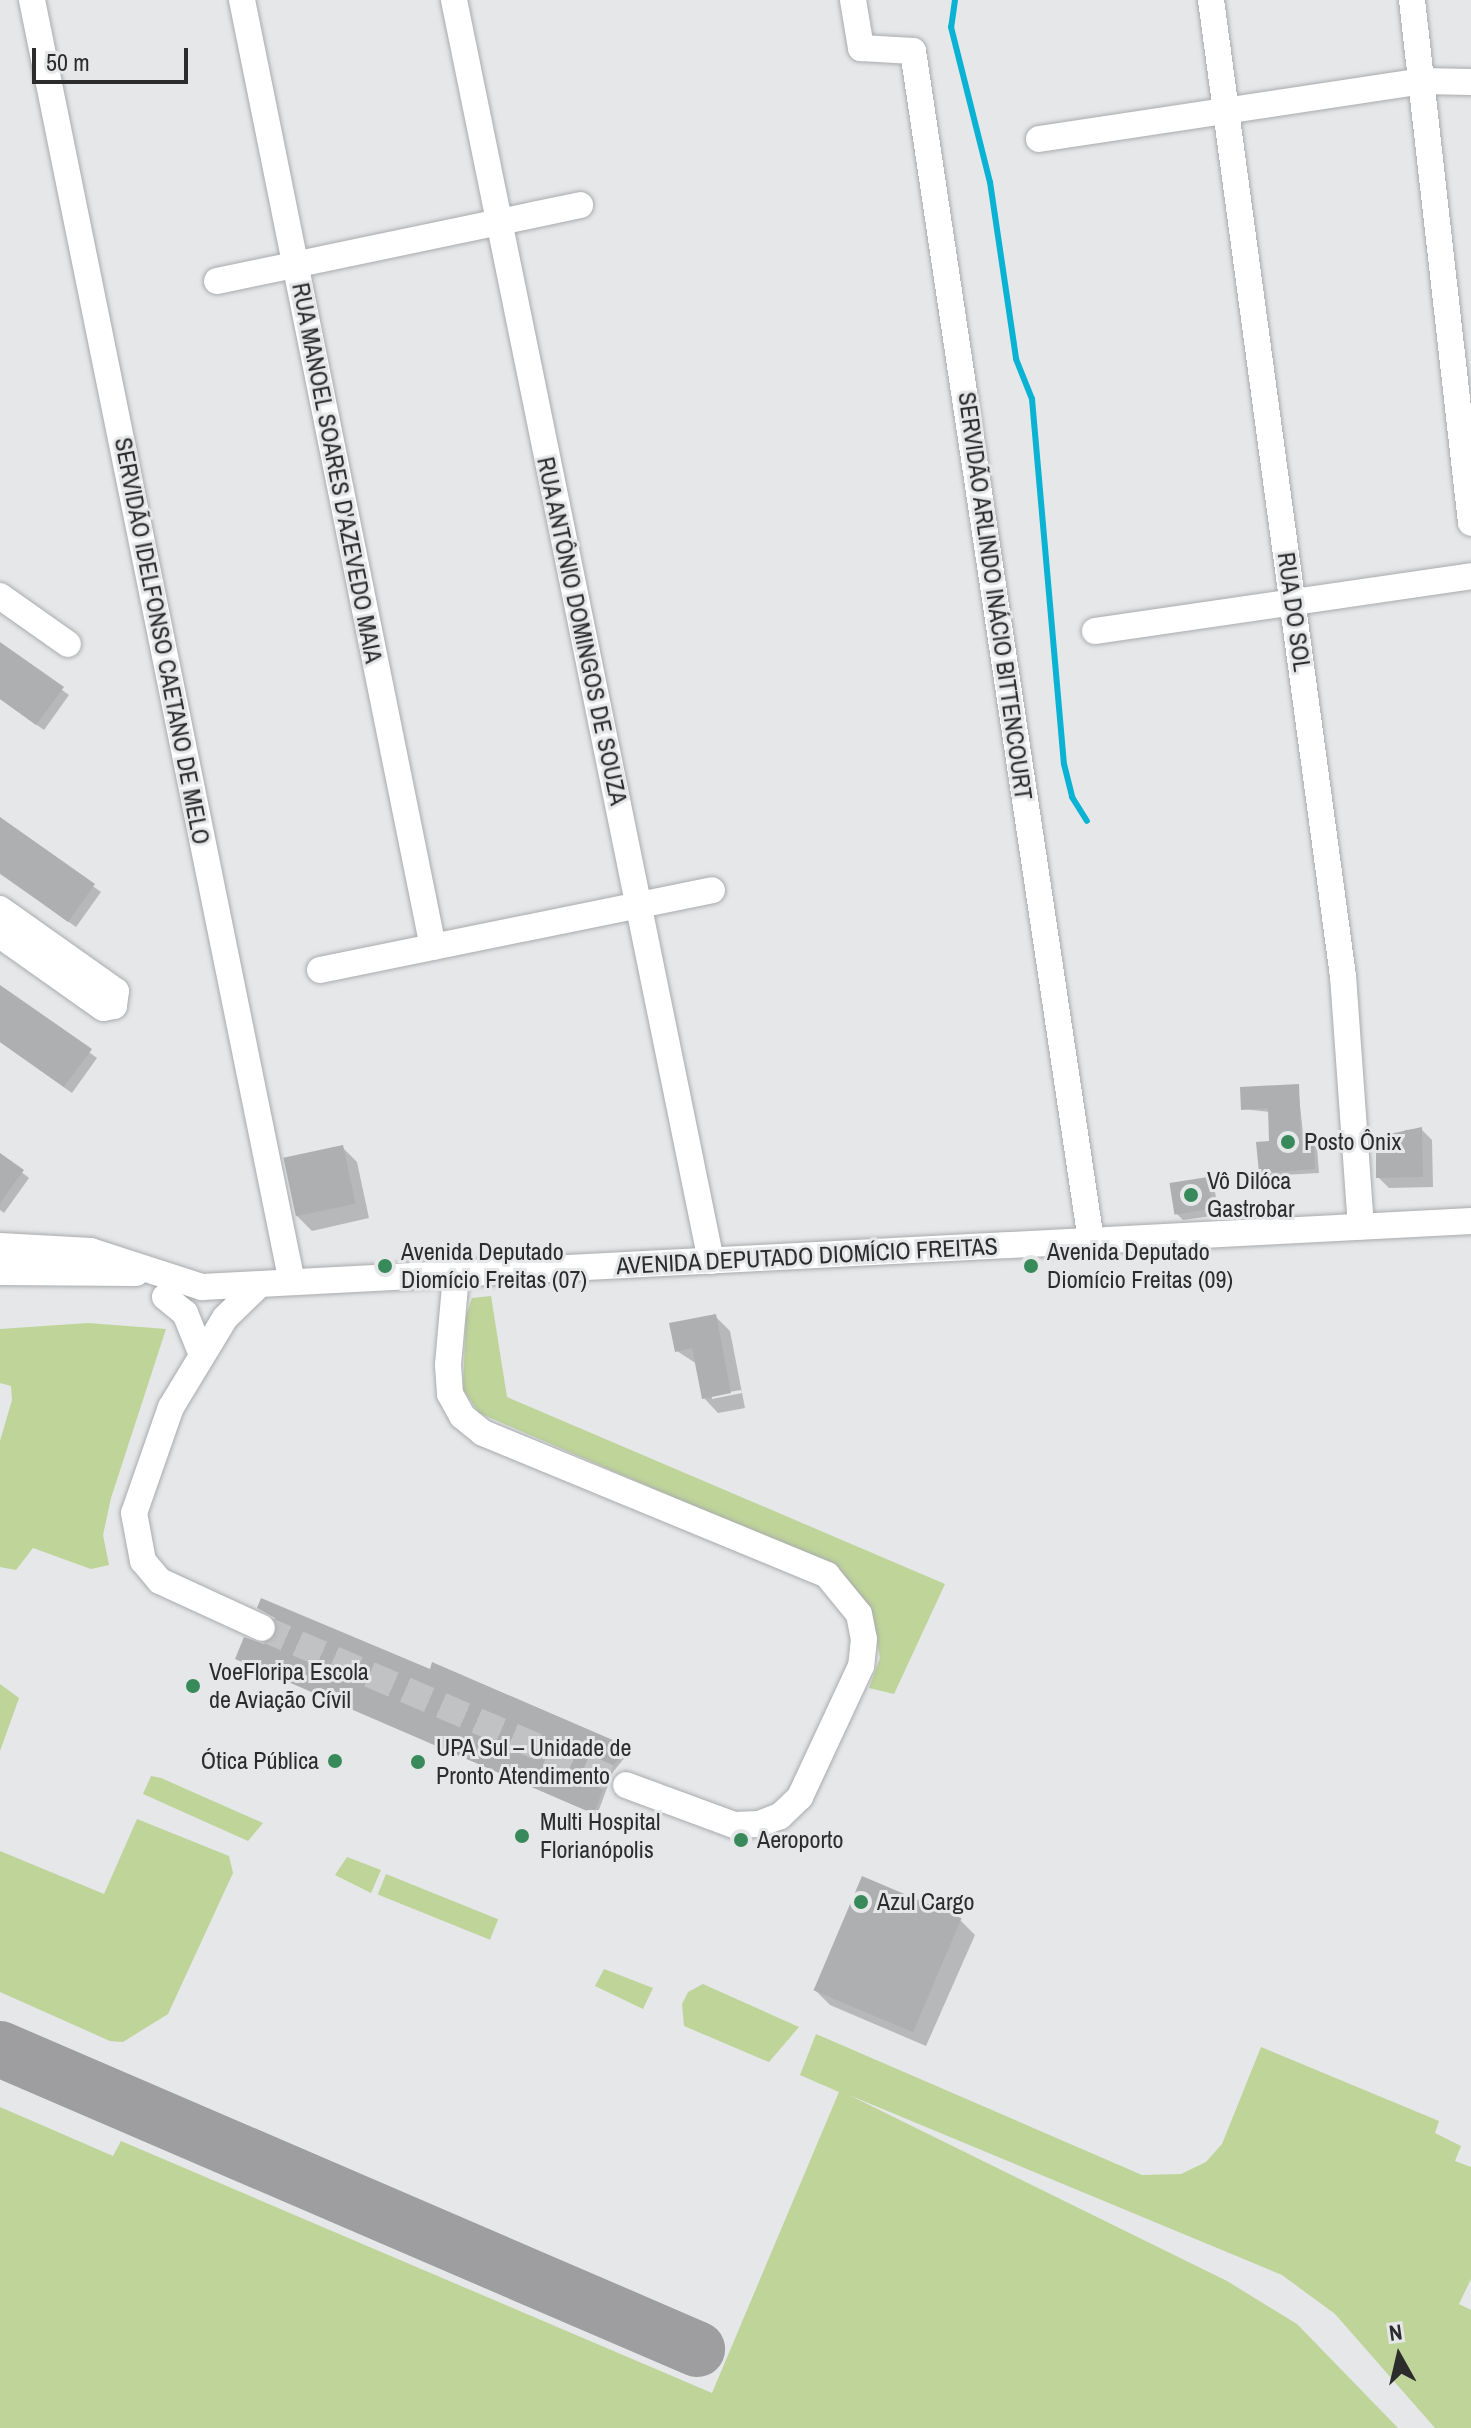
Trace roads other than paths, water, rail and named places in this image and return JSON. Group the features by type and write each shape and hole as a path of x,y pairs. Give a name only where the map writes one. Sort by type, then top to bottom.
{"street":[{"name":"SERVIDÃO IDELFONSO CAETANO DE MELO","path":"32,0 292,1282"},
{"name":"RUA MANOEL SOARES D'AZEVEDO MAIA","path":"242,0 433,947"},
{"name":"RUA ANTÔNIO DOMINGOS DE SOUZA","path":"454,0 711,1261"},
{"name":"SERVIDÃO ARLINDO INÁCIO BITTENCOURT","path":"853,0 861,48 913,51 1091,1241"},
{"name":"RUA DO SOL","path":"1211,0 1343,976 1361,1226"},
{"path":"1412,0 1471,523"},
{"path":"1039,139 1421,81 1471,82"},
{"path":"217,281 580,205"},
{"path":"1095,631 1471,576"},
{"path":"0,596 68,644"},
{"path":"320,970 712,890"},
{"path":"0,909 116,991 114,1006 103,1008 0,935"},
{"name":"AVENIDA DEPUTADO DIOMÍCIO FREITAS","path":"0,1246 91,1251 162,1285 202,1287 1471,1221"},
{"path":"0,1272 162,1285 185,1313 202,1355"},
{"path":"456,1275 448,1365 450,1394 462,1416 483,1433 827,1575 859,1614 864,1639 861,1666 800,1797 780,1816 759,1824 734,1825 626,1785"},
{"path":"259,1285 225,1318 171,1407 139,1490 135,1537 143,1561 160,1581 262,1628"}],"waterway":[{"path":"955,0 951,27 990,182 1016,359 1032,399 1064,764 1072,797 1087,821"}],"tunnel":[{"path":"262,1628 626,1785"}],"place":[{"name":"Posto Ônix","path":"1288,1142"},
{"name":"Vô Dilóca Gastrobar","path":"1191,1195"},
{"name":"Avenida Deputado Diomício Freitas (07)","path":"385,1266"},
{"name":"Avenida Deputado Diomício Freitas (09)","path":"1031,1266"},
{"name":"VoeFloripa Escola de Aviação Cívil","path":"193,1686"},
{"name":"Ótica Pública","path":"335,1761"},
{"name":"UPA Sul – Unidade de Pronto Atendimento","path":"418,1762"},
{"name":"Multi Hospital Florianópolis","path":"522,1836"},
{"name":"Aeroporto","path":"741,1840"},
{"name":"Azul Cargo","path":"861,1902"}]}
